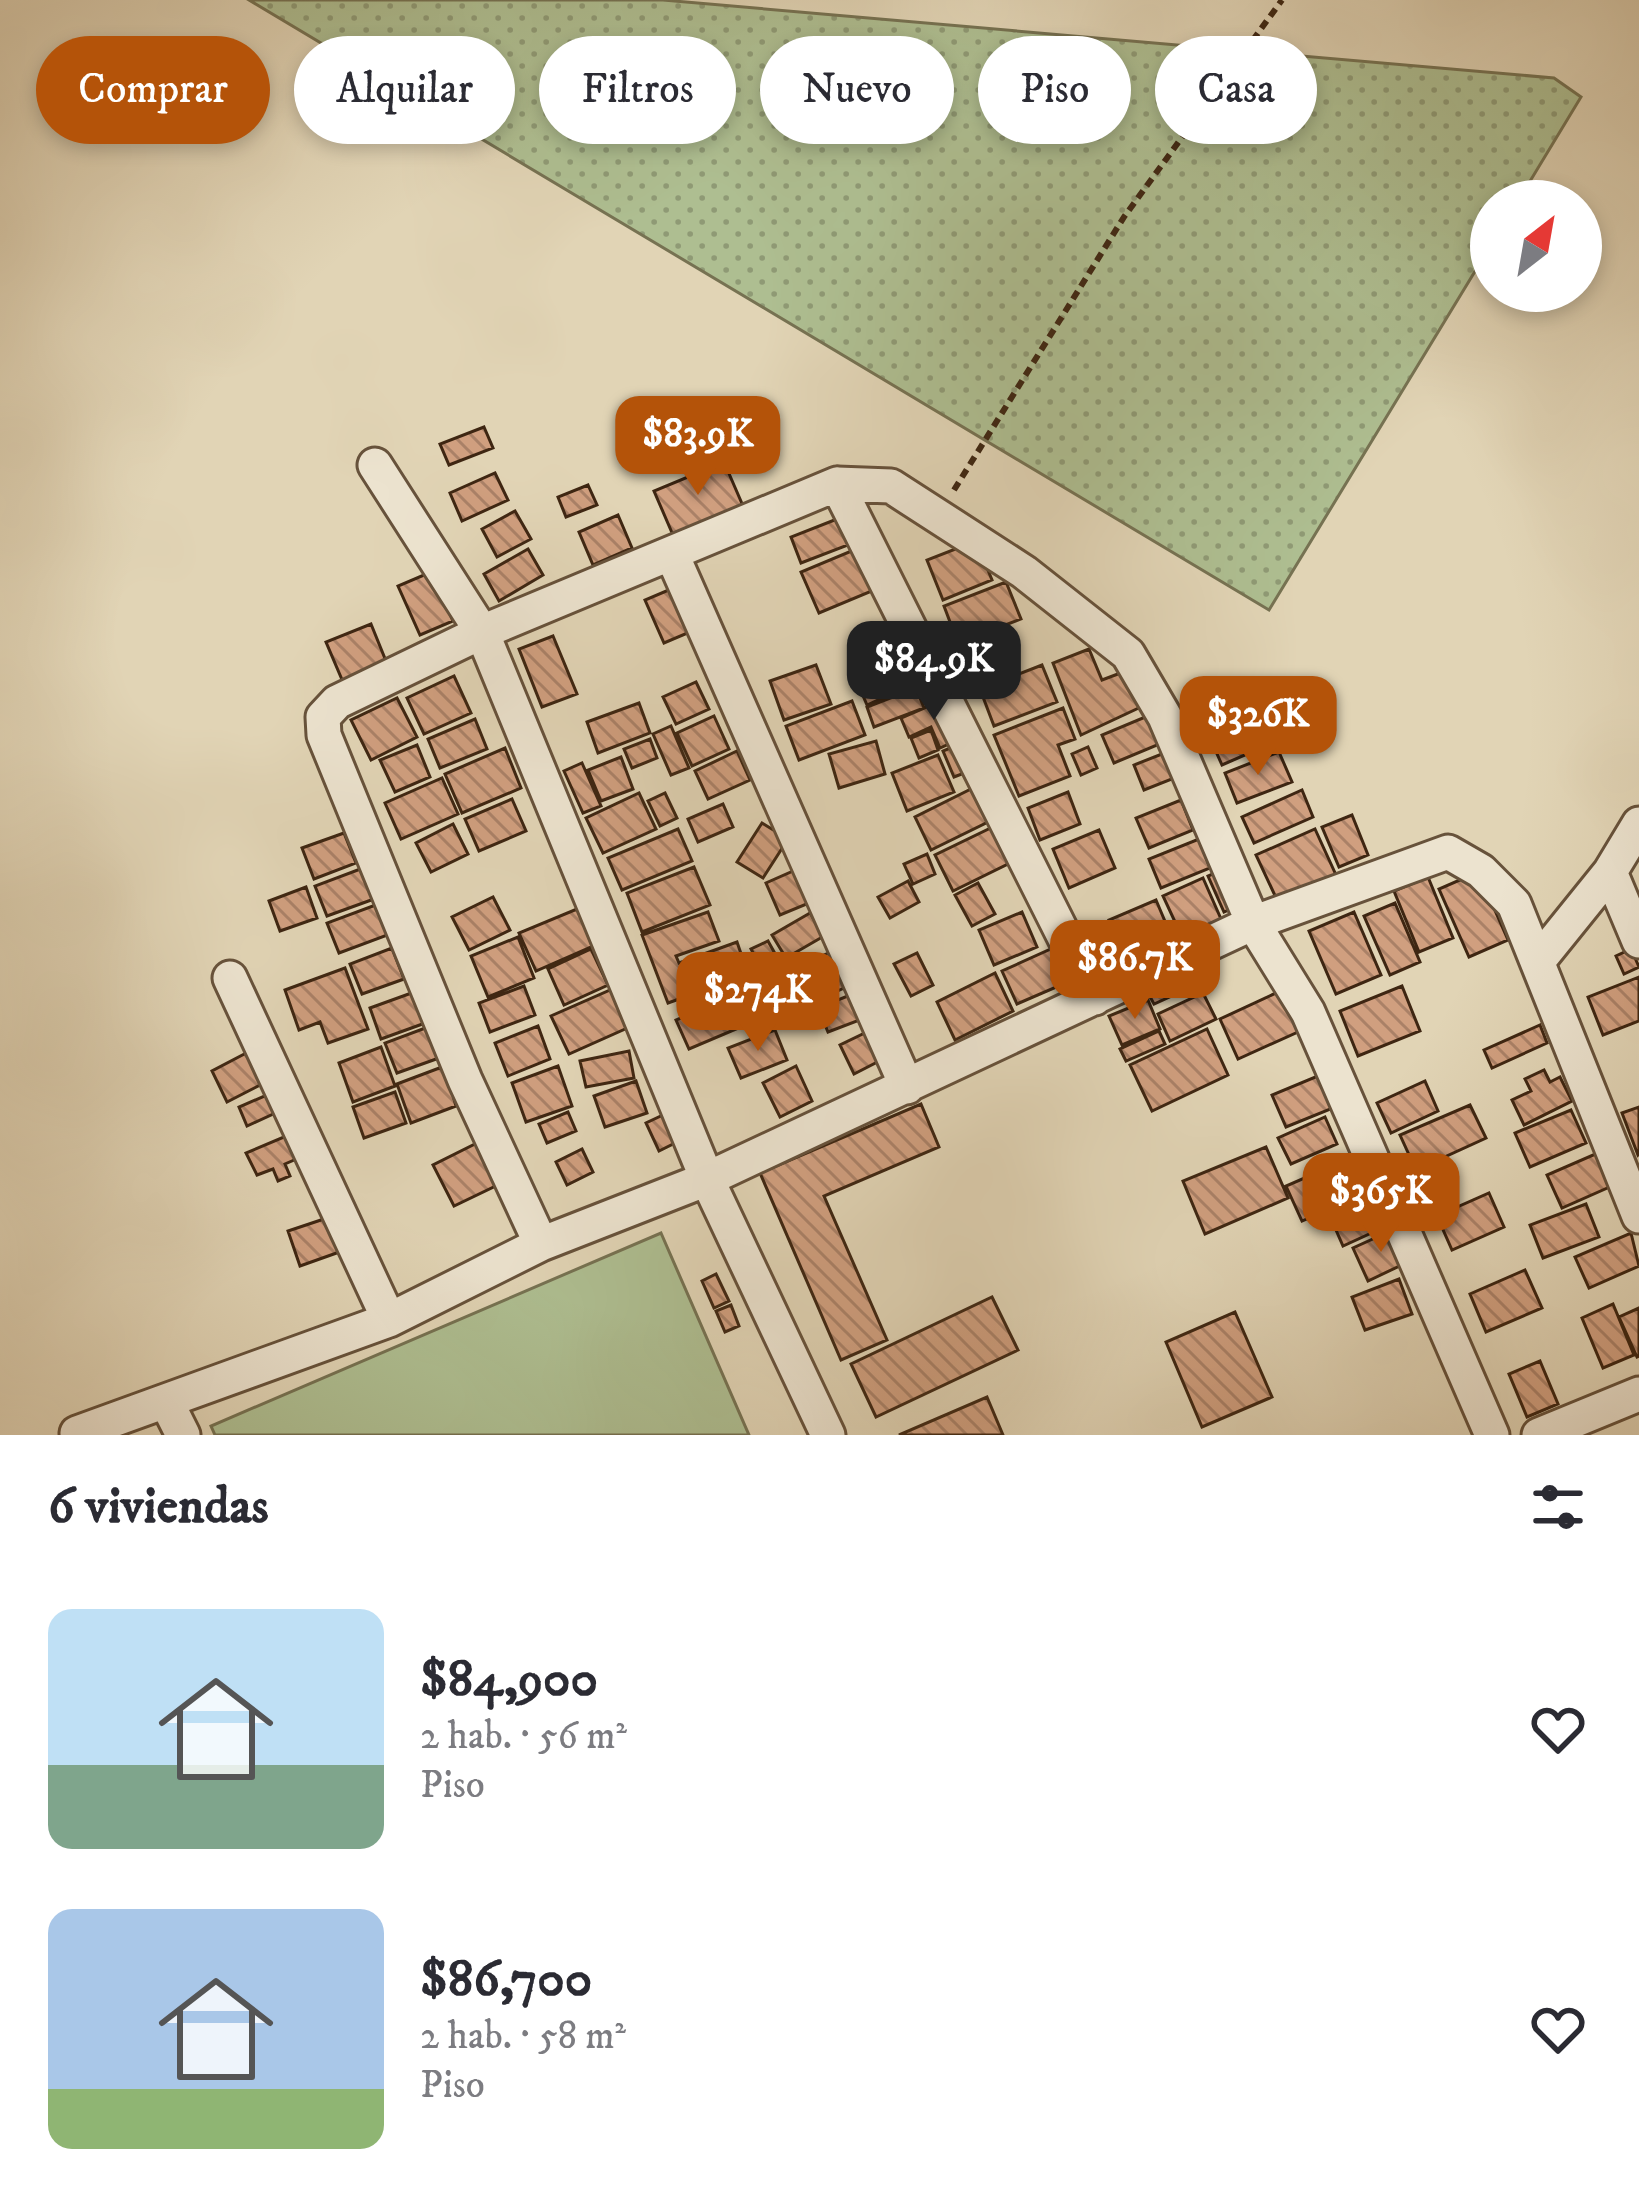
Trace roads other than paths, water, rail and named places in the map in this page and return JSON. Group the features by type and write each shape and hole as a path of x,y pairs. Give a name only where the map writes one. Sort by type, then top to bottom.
{"street":[{"path":"375,465 482,632 707,1179 828,1435"},
{"path":"541,1244 464,1081 324,735 323,718 337,702 482,632 837,484 891,486 1024,572 1128,654 1165,717 1253,922 1308,1012 1492,1435"},
{"path":"837,484 1095,998"},
{"path":"673,556 907,1087"},
{"path":"1539,960 1610,872 1639,824"},
{"path":"77,1433 389,1320 541,1244 707,1179 1253,922 1448,851 1481,872 1514,904 1639,1216"},
{"path":"1610,872 1639,941"},
{"path":"230,978 389,1320"},
{"path":"1539,1435 1639,1394"},
{"path":"167,1403 183,1435"}]}
